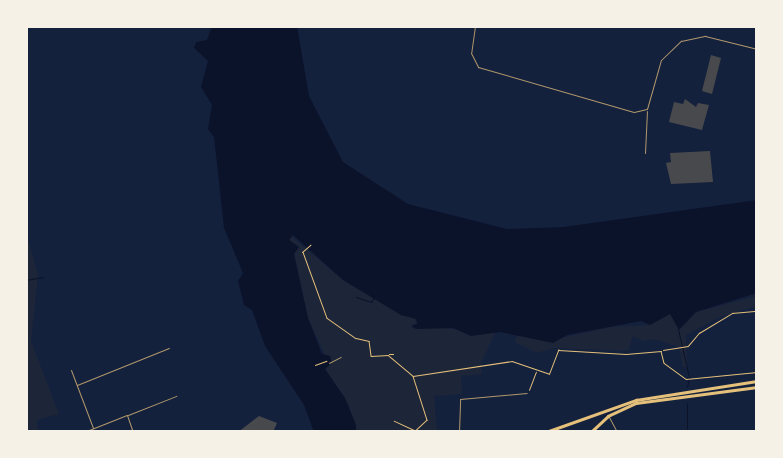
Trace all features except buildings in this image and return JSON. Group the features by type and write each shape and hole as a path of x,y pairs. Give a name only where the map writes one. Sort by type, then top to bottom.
{"highway":[{"path":"546,432 636,400 757,381"},
{"path":"590,432 608,416 636,404 757,388"}],"street":[{"path":"475,26 473,62 485,71 602,105 634,112 647,110"},
{"path":"645,153 647,110 662,60 681,41 705,36 757,49"},
{"path":"77,385 169,348"},
{"path":"71,370 94,428"},
{"path":"459,432 458,400 527,393"},
{"path":"84,432 176,396"},
{"path":"127,416 133,432"},
{"path":"608,416 617,432"}],"lane":[{"path":"330,363 341,357"}],"path":[{"path":"311,245 306,249 327,318 356,338 369,341 371,356 394,354"},
{"path":"413,376 512,361 537,371 552,372 558,350 626,354 661,351 688,346 726,315 757,311"},
{"path":"661,351 664,363 686,379 693,380 757,372"},
{"path":"388,355 413,376 427,420 415,431 394,422"},
{"path":"315,365 333,359"},
{"path":"527,393 537,371"}],"shaded area":[{"path":"212,26 297,26 309,96 343,162 408,204 507,229 563,227 757,200 757,293 696,312 679,330 670,314 650,325 641,321 567,335 553,343 500,332 471,336 453,328 416,329 411,326 417,324 416,319 401,315 343,280 293,235 289,240 299,247 294,254 308,318 322,354 330,356 332,363 325,369 345,398 356,425 356,432 314,432 304,405 265,346 252,310 244,305 238,281 243,273 224,228 214,137 208,129 212,105 201,87 208,61 194,48 196,42 207,40"},
{"path":"26,232 38,275 31,341 59,414 37,420 37,432 26,432"},
{"path":"291,236 343,280 403,316 412,316 418,323 412,325 495,333 481,363 482,374 461,376 462,394 434,396 437,432 356,432 349,406 325,369 326,357 308,318 294,253 299,247 289,240"},
{"path":"757,296 757,306 720,317 686,335 687,367 683,367 679,347 654,339 643,341 633,336 628,351 554,348 537,353 514,342 518,335 551,340 611,327 650,325 670,314 682,326 696,312"}],"waterway":[{"path":"26,280 43,277"},
{"path":"356,297 371,302 374,297"},
{"path":"678,329 689,377 687,387"},
{"path":"687,403 687,432"}]}
